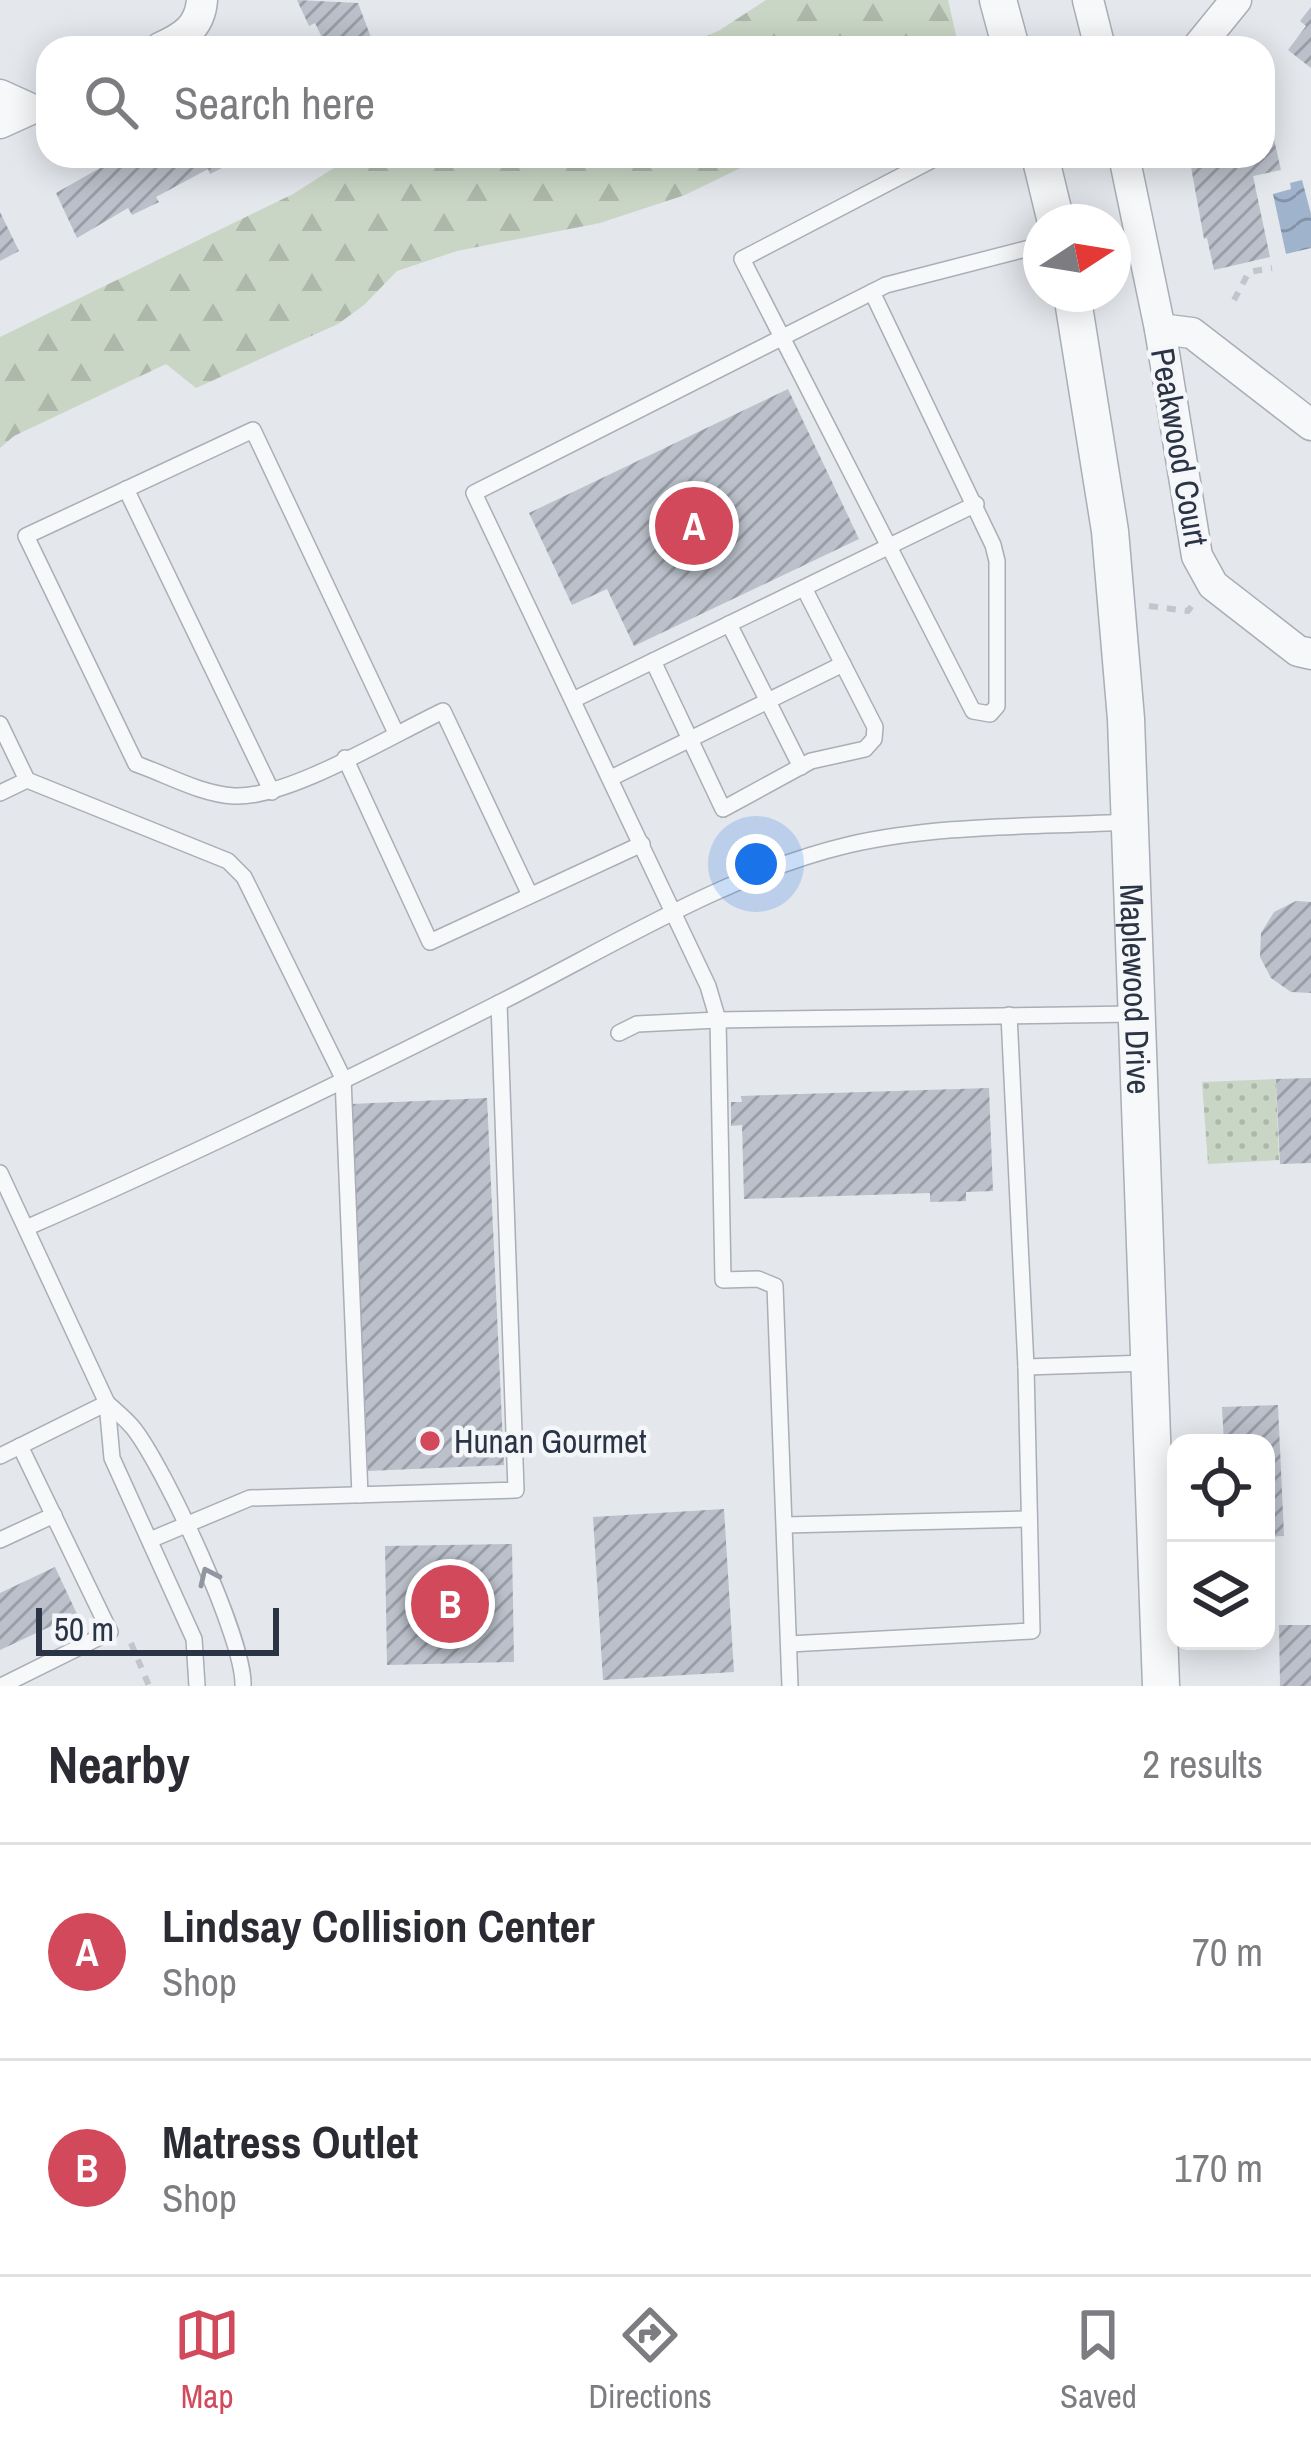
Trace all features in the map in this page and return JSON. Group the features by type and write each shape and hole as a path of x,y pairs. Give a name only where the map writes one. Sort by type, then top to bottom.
{"street":[{"path":"181,36 201,15 202,0"},
{"path":"998,0 1008,36"},
{"path":"1088,0 1097,36"},
{"path":"1207,36 1236,0"},
{"path":"0,95 36,104"},
{"path":"0,123 36,106"},
{"path":"1043,168 1052,204"},
{"name":"Peakwood Court","path":"1124,168 1125,204"},
{"name":"Peakwood Court","path":"1131,243 1160,328 1197,556 1210,580 1298,651 1311,655"},
{"name":"Maplewood Drive","path":"1075,312 1100,457 1116,602 1131,822 1161,1686"},
{"name":"Peakwood Court","path":"1160,328 1192,333 1311,425"}],"lane":[{"path":"872,292 976,504 997,561 998,706 991,714 980,716 974,711 742,259 917,168"},
{"path":"791,1683 775,1286 758,1279 723,1280 718,1020 675,912 474,493 886,285 1023,250"},
{"path":"396,733 253,430 26,536 136,764 211,792 235,796 272,792 345,758 442,711 530,896"},
{"path":"126,489 272,792"},
{"path":"573,700 976,504"},
{"path":"653,661 723,809 827,755 865,749 874,739 874,727 804,588"},
{"path":"729,624 801,767"},
{"path":"611,778 843,664"},
{"path":"0,724 27,780 237,868 343,1078 360,1495"},
{"path":"345,758 430,942 642,844"},
{"path":"0,793 27,780"},
{"path":"26,1228 499,1003 675,912 785,866 843,846 903,833 1131,822"},
{"path":"150,1540 250,1498 516,1490 499,1003"},
{"path":"619,1033 637,1024 718,1020 1138,1014"},
{"path":"789,1644 1032,1631 1026,1367 1009,1015"},
{"path":"0,1173 107,1403 112,1458 194,1639 197,1686"},
{"path":"1026,1367 1149,1363"},
{"path":"0,1456 107,1403"},
{"path":"107,1403 134,1427 185,1526 241,1652 243,1686"},
{"path":"1,1686 110,1632 20,1446"},
{"path":"0,1540 54,1515"},
{"path":"785,1525 1029,1519"}],"path":[{"path":"1234,300 1249,272 1273,268"},
{"path":"1116,602 1188,611 1210,580"},
{"path":"128,1641 149,1686"}],"green space":[{"path":"766,0 948,0 956,36 707,36"},
{"path":"334,168 740,168 685,195 600,223 457,251 397,271 338,324 196,388 166,364 14,436 0,448 0,337 293,194"},
{"path":"1276,1079 1279,1160 1208,1164 1202,1082"}],"water":[{"path":"1302,180 1311,214 1311,248 1286,254 1273,194"}],"building":[{"path":"297,0 358,3 370,36 321,36 315,23 309,26"},
{"path":"1311,7 1311,68 1288,50 1306,26 1300,21"},
{"path":"1275,144 1281,170 1253,176 1270,257 1214,270 1191,168 1275,168"},
{"path":"100,168 222,168 210,174 208,169 156,197 159,202 132,215 128,208 77,238 56,193"},
{"path":"0,212 19,251 0,261"},
{"path":"788,389 859,539 634,646 607,589 572,605 529,513"},
{"path":"1296,901 1311,902 1311,993 1291,992 1271,978 1260,957 1261,933 1274,912"},
{"path":"1311,1078 1311,1163 1280,1164 1276,1079"},
{"path":"989,1088 993,1191 966,1192 966,1201 930,1202 930,1193 744,1199 742,1125 731,1126 731,1102 742,1102 741,1096"},
{"path":"487,1098 504,1465 368,1471 351,1104"},
{"path":"1278,1405 1284,1536 1275,1536 1275,1434 1224,1434 1222,1407"},
{"path":"724,1509 734,1672 603,1680 593,1517"},
{"path":"512,1544 514,1662 387,1665 385,1546"},
{"path":"55,1567 77,1614 0,1650 0,1593"},
{"path":"1279,1625 1311,1625 1311,1686 1280,1686"}],"place":[{"name":"Lindsay Collision Center","path":"694,526"},
{"name":"Hunan Gourmet","path":"430,1441"},
{"name":"Matress Outlet","path":"450,1604"}]}
